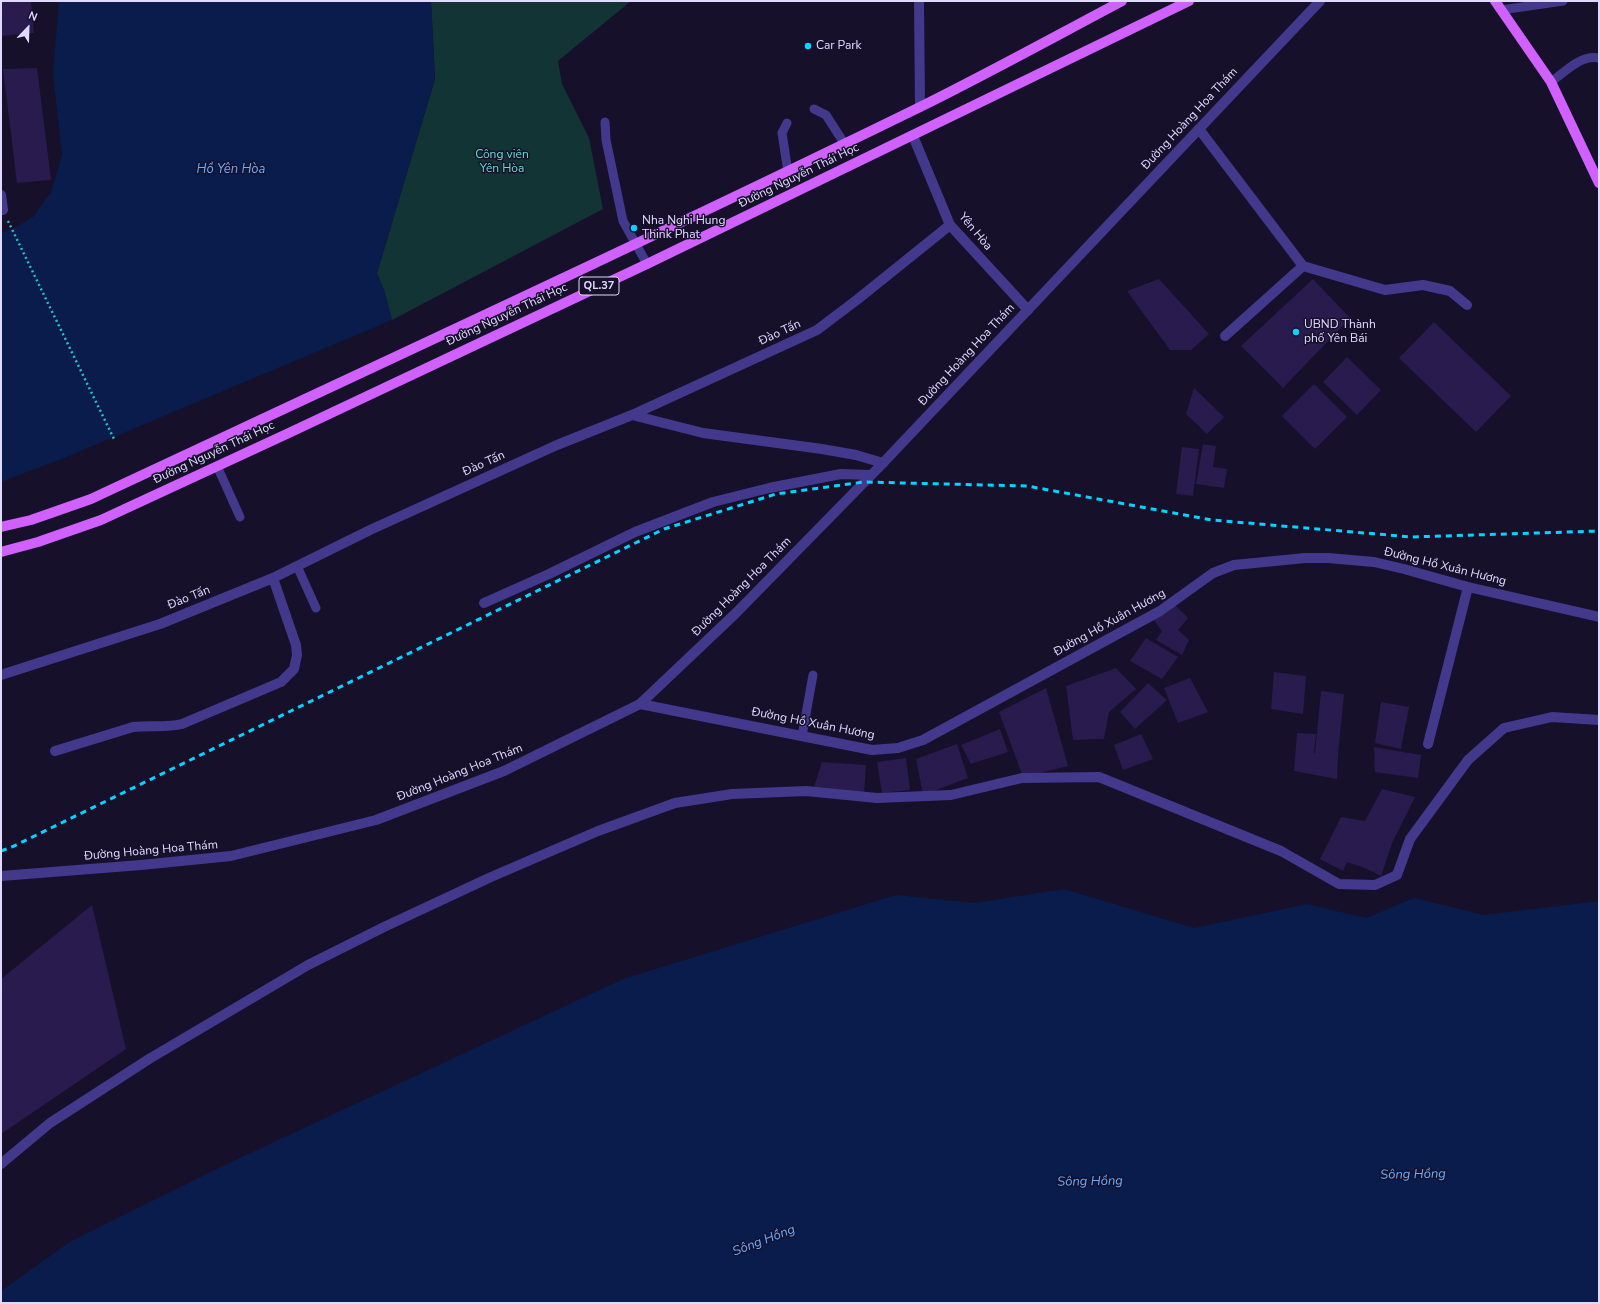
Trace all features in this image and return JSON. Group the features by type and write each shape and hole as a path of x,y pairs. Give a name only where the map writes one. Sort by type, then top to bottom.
{"main road":[{"name":"Đường Nguyễn Thái Học","path":"1,527 31,520 91,499 635,244 788,172 844,143 920,107 1122,1"},
{"name":"Đường Nguyễn Thái Học","path":"1,552 38,542 101,520 647,264 1189,1"},
{"path":"1495,1 1551,82 1599,183"}],"street":[{"path":"920,1 920,107"},
{"name":"Đường Hoàng Hoa Thám","path":"1,876 141,865 230,856 376,820 504,771 640,704 736,613 871,475 1320,1"},
{"path":"1199,129 1303,266 1385,290 1424,285 1450,291 1467,305"},
{"name":"Yên Hòa","path":"913,136 950,225 1028,310"},
{"path":"1,195 2,210"},
{"name":"Đào Tấn","path":"1,675 160,624 273,578 370,530 514,465 632,415 817,330 950,225"},
{"path":"1225,336 1303,266"},
{"path":"632,415 703,433 822,449 856,455 883,462"},
{"path":"484,602 549,574 635,532 713,502 769,488 840,474 871,475"},
{"name":"Đường Hồ Xuân Hương","path":"640,704 872,750 886,750 911,745 1160,611 1213,573 1234,565 1305,558 1352,559 1404,569 1468,587 1599,617"},
{"path":"55,751 133,727 143,725 170,727 182,724 281,682 294,669 297,655 296,645 273,578"},
{"path":"1428,744 1468,587"},
{"path":"1,1164 50,1123 149,1059 308,965 384,927 491,877 598,831 675,803 732,794 806,791 877,798 951,795 1022,778 1099,778 1281,851 1339,884 1375,885 1397,875 1410,839 1468,760 1504,728 1552,717 1599,720"}],"lane":[{"path":"1501,10 1563,1"},
{"path":"1551,82 1583,59 1592,57 1599,58"},
{"path":"814,109 826,115 844,143"},
{"path":"605,122 606,140 623,221 647,264"},
{"path":"787,123 782,133 788,172"},
{"path":"217,466 240,517"},
{"path":"297,566 316,608"},
{"path":"802,736 813,675"}],"path":[{"path":"2,210 115,441"}],"green space":[{"name":"Công viên Yên Hòa","path":"431,1 631,1 558,61 562,84 589,138 603,209 392,320 377,273 435,79"}],"water":[{"name":"Hồ Yên Hòa","path":"59,1 431,1 435,79 377,273 385,292 392,320 64,458 1,482 1,233 14,228 33,217 51,192 62,155 53,73"},
{"name":"Sông Hồng","path":"1064,889 1194,928 1307,904 1366,918 1414,898 1484,915 1599,901 1599,1303 1,1303 1,1291 71,1241 231,1162 623,979 896,895 975,903"}],"building":[{"path":"1,1 31,1 34,33 1,36"},
{"path":"37,68 51,180 17,183 3,69"},
{"path":"1159,279 1209,334 1191,350 1170,350 1127,291"},
{"name":"UBND Thành phố Yên Bái","path":"1313,279 1350,318 1283,388 1241,346"},
{"path":"1434,322 1511,396 1476,432 1399,358"},
{"path":"1347,357 1381,390 1357,415 1323,382"},
{"path":"1314,384 1347,417 1315,449 1282,416"},
{"path":"1194,388 1224,417 1207,434 1186,414"},
{"path":"1203,444 1216,446 1213,467 1227,469 1224,488 1196,484"},
{"path":"1182,447 1199,449 1193,496 1176,494"},
{"path":"1175,605 1188,618 1178,630 1189,640 1182,655 1156,640 1162,631 1153,619"},
{"path":"1146,638 1178,657 1162,679 1130,661"},
{"path":"1116,668 1136,689 1109,712 1104,739 1073,740 1066,686"},
{"path":"1274,672 1306,676 1303,714 1271,709"},
{"path":"1190,678 1208,712 1178,723 1164,688"},
{"path":"1148,683 1167,700 1135,729 1120,712"},
{"path":"1046,688 1068,766 1023,777 999,712"},
{"path":"1321,691 1344,694 1337,779 1294,771 1297,733 1316,734 1315,753"},
{"path":"1381,702 1409,707 1401,749 1375,743"},
{"path":"1000,729 1008,752 971,764 961,745"},
{"path":"1141,734 1153,759 1123,770 1114,745"},
{"path":"957,744 968,778 923,795 916,759"},
{"path":"1374,747 1421,755 1418,778 1375,772"},
{"path":"906,758 910,790 882,793 877,762"},
{"path":"822,762 866,765 864,795 813,790"},
{"path":"1382,789 1415,797 1392,843 1381,876 1365,868 1347,862 1343,871 1320,859 1341,817 1365,821"},
{"path":"92,905 126,1049 1,1134 1,979"}],"railway":[{"path":"1,851 664,529 776,494 864,482 1027,486 1212,520 1412,537 1599,531"}],"place":[{"name":"Car Park","path":"808,46"},
{"name":"Nha Nghi Hung Think Phat","path":"634,228"},
{"name":"UBND Thành phố Yên Bái","path":"1296,332"}]}
